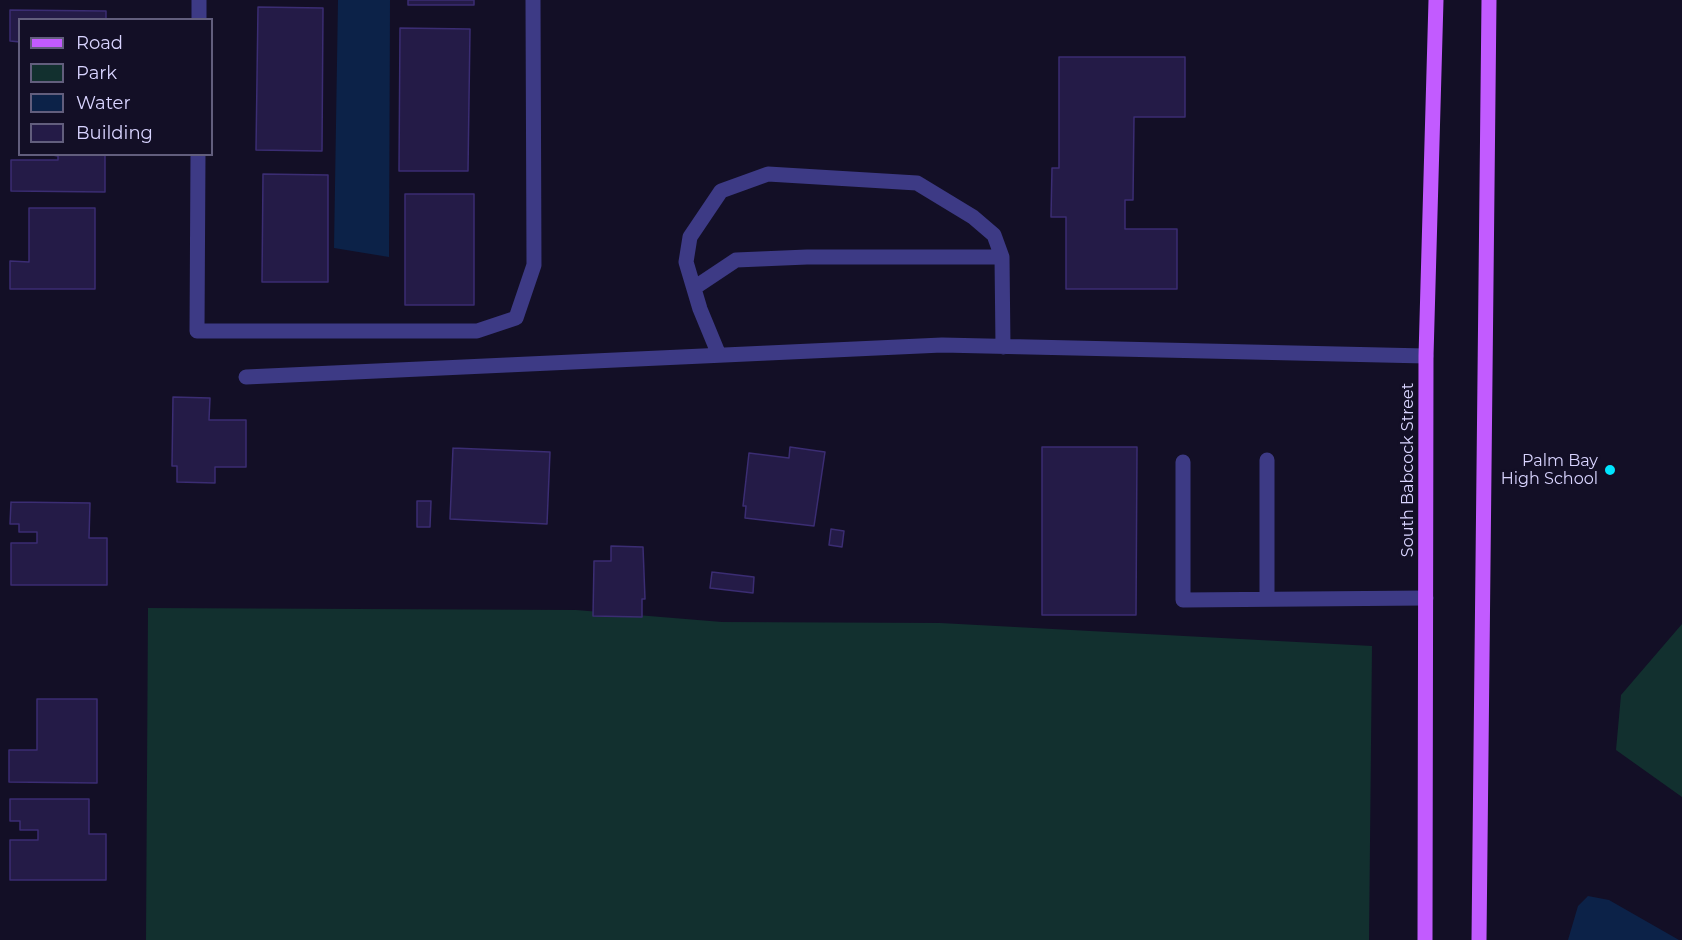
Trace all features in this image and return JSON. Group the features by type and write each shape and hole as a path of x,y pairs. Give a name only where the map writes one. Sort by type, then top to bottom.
{"main road":[{"name":"South Babcock Street","path":"1425,940 1426,356 1436,0"},
{"path":"1479,940 1490,0"}],"street":[{"path":"199,0 199,18"},
{"path":"198,156 197,330 477,331 516,318 534,265 533,0"},
{"path":"719,355 686,262 690,237 721,191 768,174 917,183 973,218 994,235 1002,256 1003,347"},
{"path":"694,288 736,260 807,257 1002,256"},
{"path":"246,377 942,345 1426,356"},
{"path":"1267,460 1267,599"},
{"path":"1183,462 1184,600 1426,598"}],"green space":[{"path":"148,608 576,610 722,622 940,623 1372,646 1369,940 146,940"},
{"path":"1682,624 1682,797 1616,750 1621,695"}],"water":[{"path":"338,0 390,0 389,257 334,248"},
{"path":"1588,896 1609,900 1679,940 1568,940 1578,906"}],"building":[{"path":"408,0 474,0 474,5 408,5"},
{"path":"258,7 323,8 322,151 256,150"},
{"path":"10,10 106,11 106,18 18,18 18,42 10,41"},
{"path":"400,28 470,29 468,171 399,171"},
{"path":"1059,57 1185,57 1185,117 1134,117 1133,200 1125,200 1125,229 1177,229 1177,289 1066,289 1066,217 1051,217 1052,168 1059,168"},
{"path":"58,156 105,156 105,192 11,191 11,160 58,160"},
{"path":"263,174 328,175 328,282 262,282"},
{"path":"405,194 474,194 474,305 405,305"},
{"path":"29,208 95,208 95,289 10,289 10,261 29,262"},
{"path":"173,397 210,398 209,420 246,420 246,467 215,467 215,483 177,482 177,466 172,466"},
{"path":"790,447 825,452 814,526 745,518 746,506 743,506 749,453 789,458"},
{"path":"1042,447 1137,447 1136,615 1042,615"},
{"path":"453,448 550,452 547,524 450,519"},
{"path":"417,501 431,501 430,527 417,527"},
{"path":"11,502 90,503 89,538 107,538 107,585 11,585 11,543 37,543 37,532 19,532 19,524 10,524"},
{"path":"831,529 844,531 842,547 829,545"},
{"path":"611,546 643,547 645,599 642,599 642,617 593,616 594,561 611,561"},
{"path":"712,572 754,577 753,593 710,588"},
{"path":"37,699 97,699 97,783 9,782 9,750 37,750"},
{"path":"10,799 89,799 89,834 106,834 106,880 10,880 10,840 38,840 38,830 20,830 20,821 10,821"}],"place":[{"name":"Palm Bay High School","path":"1610,470"}]}
